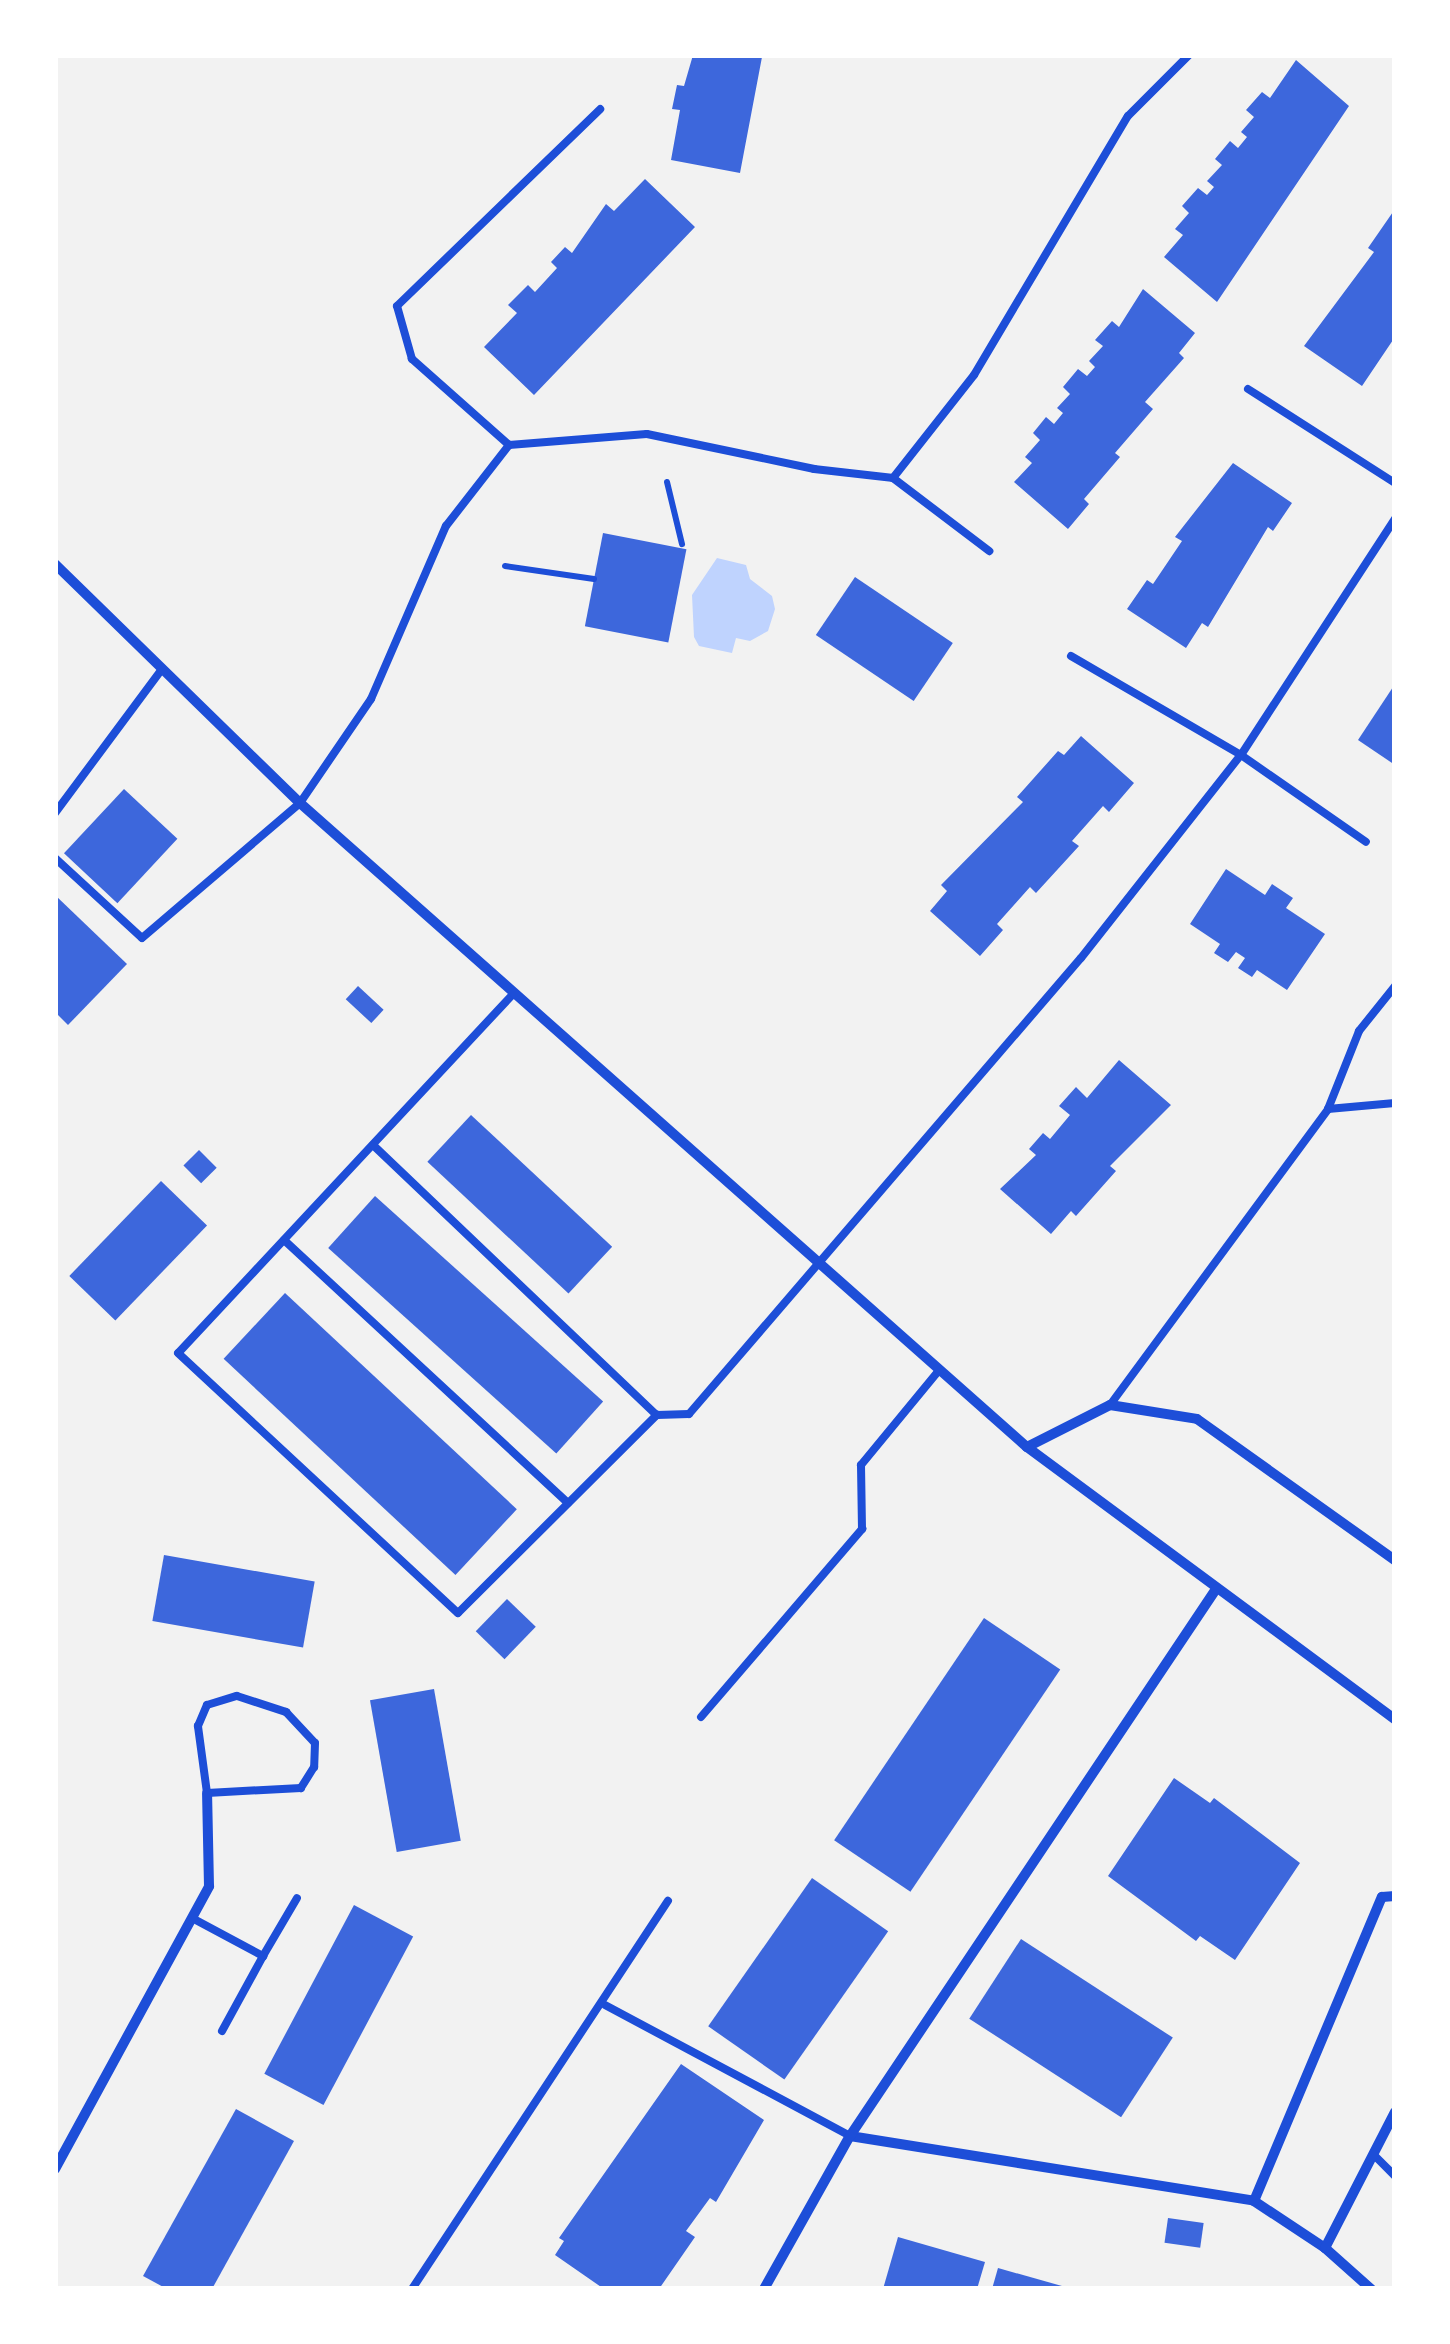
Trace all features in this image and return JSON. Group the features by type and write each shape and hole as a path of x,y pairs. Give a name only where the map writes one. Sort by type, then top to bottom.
{"street":[{"path":"55,564 300,804 1027,1447 1395,1719"},
{"path":"1027,1447 1110,1405 1197,1419 1395,1560"},
{"path":"764,2289 850,2136 1216,1589"},
{"path":"55,2168 209,1886 207,1793"},
{"path":"1254,2200 1382,1897 1395,1896"},
{"path":"1325,2248 1376,2157 1395,2112"},
{"path":"850,2136 1254,2200 1325,2248 1371,2289"}],"lane":[{"path":"893,478 974,376 1128,116 1189,55"},
{"path":"600,109 398,306 412,359 509,445 647,434 814,470 893,478 989,551"},
{"path":"1248,389 1395,483"},
{"path":"55,858 142,938 300,804 371,699 446,526 509,445"},
{"path":"514,993 178,1352 458,1612 657,1415 688,1414 815,1259 1081,958 1240,755 1395,519"},
{"path":"1071,656 1240,755 1366,842"},
{"path":"55,813 162,668"},
{"path":"1110,1405 1328,1109 1359,1032 1395,986"},
{"path":"1328,1109 1395,1103"},
{"path":"373,1144 657,1415"},
{"path":"284,1240 568,1503"},
{"path":"700,1717 862,1529 861,1465 940,1369"},
{"path":"237,1696 286,1712 315,1742 314,1767 301,1788 207,1793 198,1726 207,1704 237,1696"},
{"path":"222,2031 297,1898"},
{"path":"412,2289 605,2005 668,1900"},
{"path":"192,1918 263,1956"},
{"path":"605,2005 850,2136"},
{"path":"1376,2157 1395,2176"}],"path":[{"path":"668,482 682,544"},
{"path":"505,566 594,579"}],"water":[{"path":"717,558 746,565 750,579 772,596 775,609 768,631 750,641 736,638 732,653 699,646 694,637 692,595"}],"building":[{"path":"693,55 762,57 740,173 671,160 680,110 672,109 677,85 684,86"},
{"path":"1296,60 1349,106 1217,302 1164,257 1183,235 1175,229 1189,213 1182,206 1198,188 1207,195 1214,187 1207,181 1222,165 1215,159 1230,141 1238,148 1247,137 1241,132 1254,117 1246,110 1262,92 1270,98"},
{"path":"645,179 695,227 534,395 484,347 517,313 508,305 528,285 535,292 557,268 551,262 565,247 572,253 606,204 614,211"},
{"path":"1395,209 1395,337 1362,386 1304,346 1374,252 1368,248"},
{"path":"1143,289 1195,333 1179,353 1184,358 1145,402 1153,409 1115,453 1120,457 1084,499 1089,504 1068,529 1014,482 1032,463 1025,457 1040,440 1033,433 1046,417 1054,424 1063,413 1057,408 1070,394 1063,387 1078,369 1087,376 1095,367 1089,361 1103,346 1095,340 1112,321 1119,327"},
{"path":"1233,463 1292,503 1273,531 1268,527 1208,627 1202,623 1186,648 1127,609 1147,580 1153,584 1182,541 1175,537"},
{"path":"603,533 686,549 668,642 585,626"},
{"path":"855,577 953,643 914,701 816,635"},
{"path":"1395,684 1395,765 1358,740"},
{"path":"1081,736 1134,783 1109,812 1103,806 1072,841 1079,846 1036,893 1030,887 997,924 1003,930 980,956 930,911 947,891 941,885 1023,802 1017,797 1058,751 1064,755"},
{"path":"124,789 177,839 117,903 64,853"},
{"path":"1226,869 1265,895 1272,884 1293,898 1286,908 1325,934 1287,990 1257,970 1252,977 1238,968 1245,958 1236,952 1228,962 1214,953 1220,944 1190,924"},
{"path":"55,895 127,964 68,1025 55,1012"},
{"path":"358,986 384,1010 371,1023 346,999"},
{"path":"1119,1060 1171,1105 1110,1166 1116,1171 1076,1216 1071,1211 1051,1234 1000,1189 1036,1155 1029,1149 1043,1133 1050,1139 1070,1115 1059,1106 1076,1087 1087,1098"},
{"path":"471,1115 612,1247 569,1293 427,1162"},
{"path":"199,1150 217,1168 201,1183 183,1166"},
{"path":"161,1181 207,1225 115,1320 69,1276"},
{"path":"375,1196 603,1401 556,1453 328,1248"},
{"path":"285,1293 517,1509 455,1575 224,1359"},
{"path":"164,1555 315,1582 303,1648 152,1621"},
{"path":"507,1599 536,1627 505,1659 476,1631"},
{"path":"984,1618 1060,1669 910,1892 834,1840"},
{"path":"434,1689 461,1841 397,1852 370,1700"},
{"path":"1174,1778 1210,1803 1214,1798 1300,1863 1235,1960 1200,1936 1196,1941 1108,1876"},
{"path":"812,1878 888,1931 784,2080 708,2026"},
{"path":"354,1905 413,1936 323,2105 264,2074"},
{"path":"1021,1939 1173,2038 1121,2117 969,2019"},
{"path":"681,2064 764,2120 716,2202 710,2198 686,2231 695,2237 659,2289 604,2289 555,2255 564,2241 559,2238"},
{"path":"236,2109 294,2141 212,2289 167,2289 143,2276"},
{"path":"1168,2218 1204,2223 1200,2248 1165,2243"},
{"path":"898,2237 985,2262 977,2289 883,2289"},
{"path":"998,2268 1069,2288 1069,2289 992,2289"}]}
